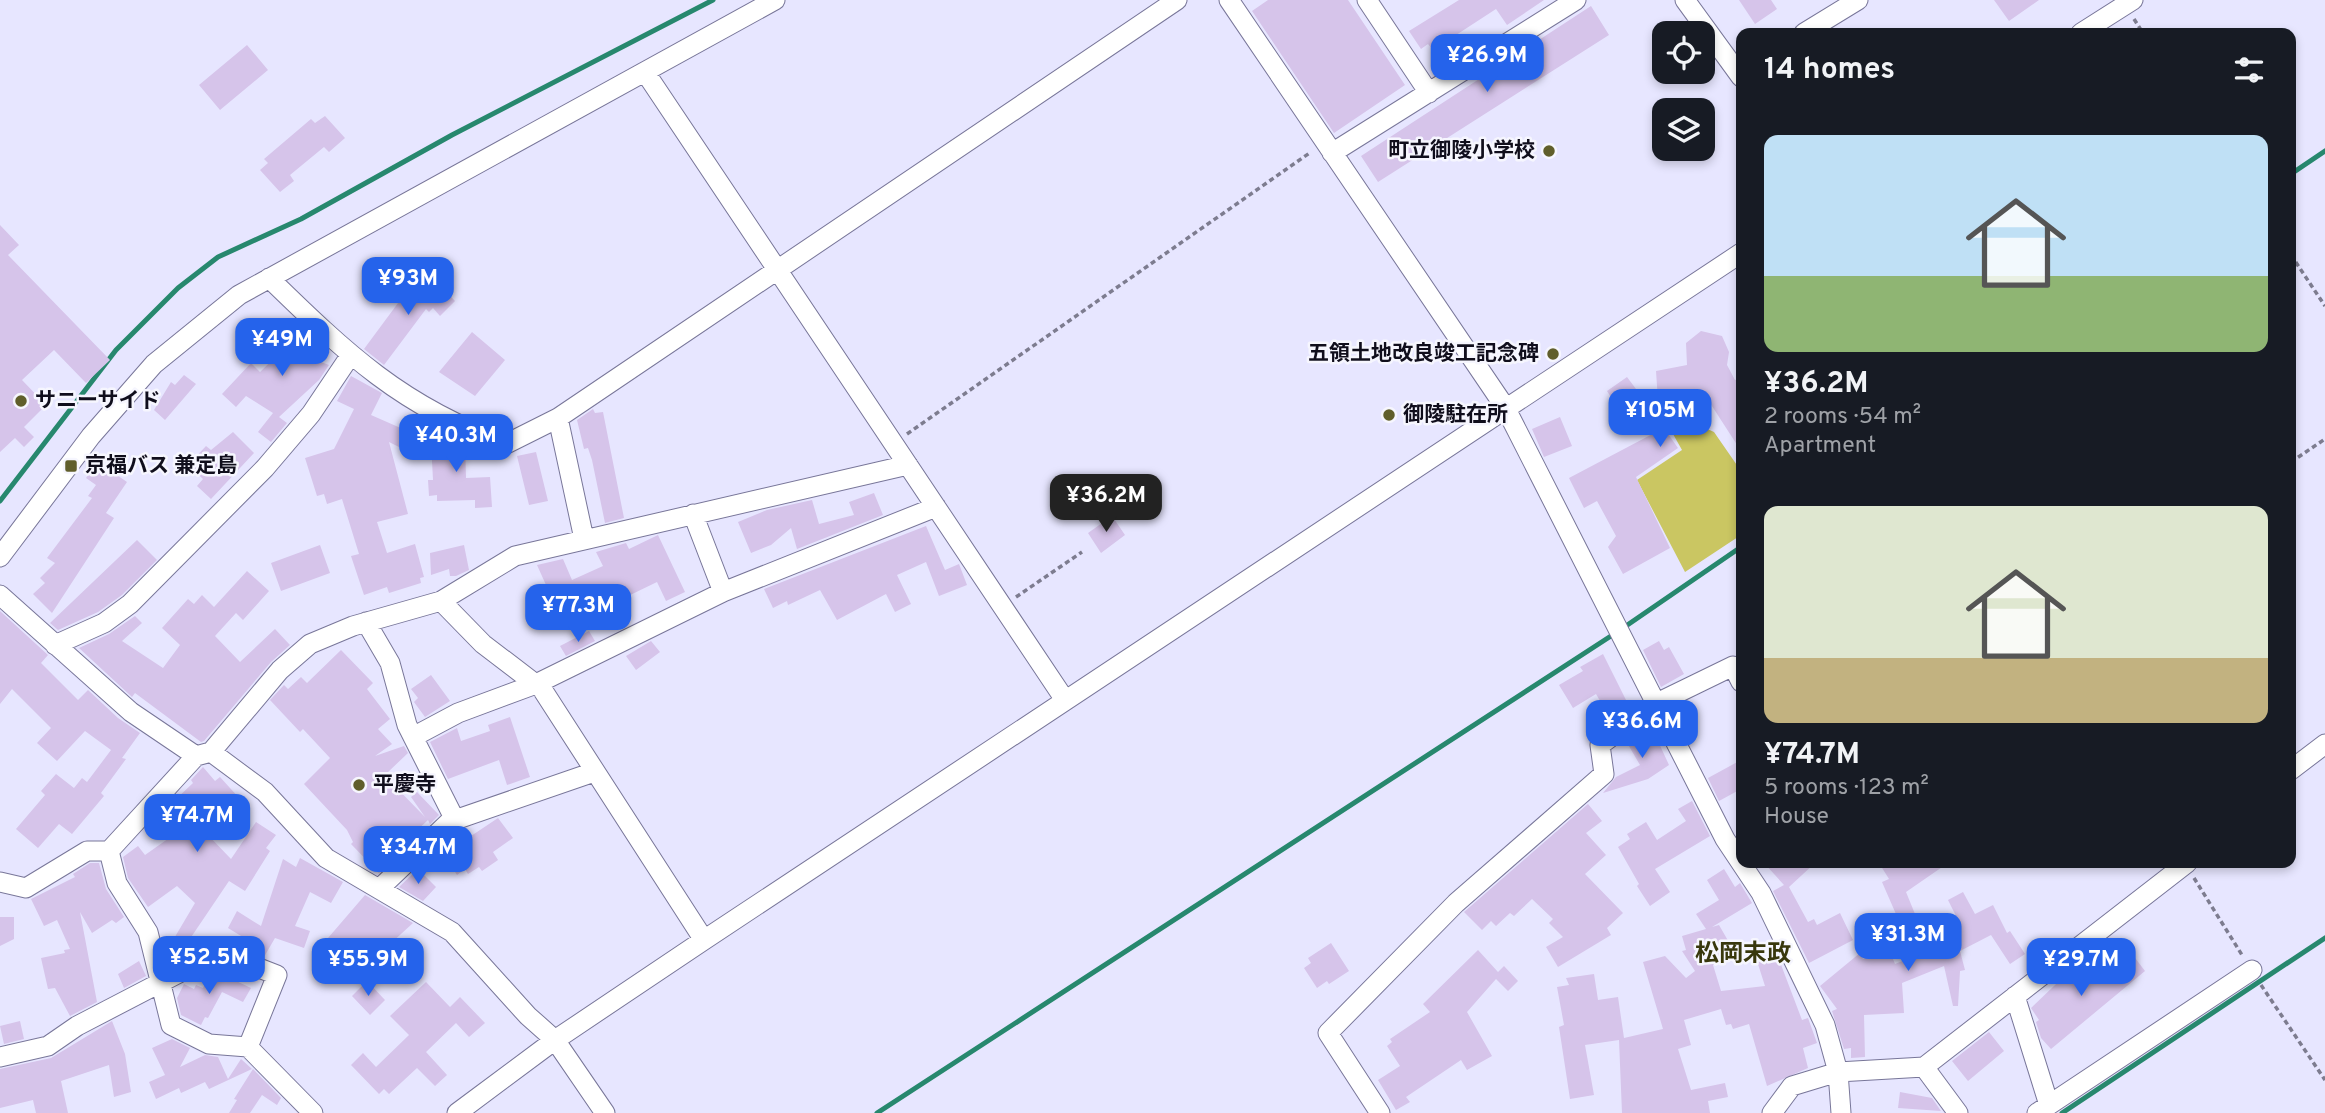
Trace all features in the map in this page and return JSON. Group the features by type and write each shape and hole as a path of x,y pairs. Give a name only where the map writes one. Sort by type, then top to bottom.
{"street":[{"path":"0,557 91,436 154,364 239,295 775,0"},
{"path":"269,278 350,356 397,391 464,429 506,444 558,418 1177,0"},
{"path":"1229,0 1505,407 1736,854"},
{"path":"1367,0 1429,93"},
{"path":"1329,147 1429,93 1576,0"},
{"path":"1685,0 1736,67"},
{"path":"1812,28 1858,0"},
{"path":"2088,28 2126,2"},
{"path":"645,72 1065,700"},
{"path":"457,1113 555,1040 704,940 1736,256"},
{"path":"55,645 104,624 130,604 265,468 311,414 350,356"},
{"path":"558,418 584,539"},
{"path":"0,882 26,888 87,851 109,851 204,754 280,670 310,644 366,622 441,601 515,556 908,465"},
{"path":"413,737 458,713 536,684 723,592 936,507"},
{"path":"693,514 723,592"},
{"path":"0,595 131,712 265,792 326,858 452,932 528,1016 555,1040 605,1113"},
{"path":"441,601 483,644 536,684 704,940"},
{"path":"366,622 390,663 413,737 455,820"},
{"path":"1380,1113 1328,1033 1456,903 1604,774 1600,745 1657,703 1733,666 1736,672"},
{"path":"2296,767 2325,744"},
{"path":"379,889 455,820 594,772"},
{"path":"109,851 117,883 148,932 171,1025 209,1044 248,1047 313,1113"},
{"path":"1745,868 1761,893 1825,1025 1838,1072 1841,1113"},
{"path":"1772,1113 1792,1086 1838,1072 1924,1067 2180,868"},
{"path":"0,1057 48,1046 77,1026 202,961 233,958 277,975 248,1047"},
{"path":"2015,996 2043,1109 2252,970"},
{"path":"1924,1067 1958,1113"}],"path":[{"path":"893,443 1329,147"},
{"path":"2296,262 2325,306"},
{"path":"2296,459 2325,439"},
{"path":"1002,606 1082,552"}],"shaded area":[{"path":"1694,423 1714,432 1736,464 1736,538 1685,572 1637,480 1682,450 1673,434"}],"building":[{"path":"1268,0 1348,0 1405,85 1334,133 1252,11"},
{"path":"1459,0 1544,0 1507,25 1496,9 1433,50 1428,44 1421,49 1409,31"},
{"path":"1739,0 1771,0 1777,9 1755,24"},
{"path":"1994,0 2039,0 2009,21"},
{"path":"1591,6 1609,35 1378,182 1361,156"},
{"path":"247,45 268,70 220,110 199,85"},
{"path":"325,116 345,138 329,152 324,147 290,175 294,181 280,192 260,170 268,163 264,159 311,119 315,123"},
{"path":"0,225 19,245 8,255 110,360 86,383 54,350 22,380 46,405 24,427 34,437 24,447 15,438 0,452"},
{"path":"428,273 455,301 440,316 433,308 429,312 426,309 384,365 364,349 401,299"},
{"path":"294,319 330,352 321,362 329,365 319,380 279,417 287,423 271,442 258,432 273,413 246,396 236,407 222,394 251,363 260,372 290,343 280,333"},
{"path":"1701,331 1722,336 1729,352 1727,365 1736,380 1736,443 1710,403 1666,431 1678,448 1636,477 1670,548 1623,574 1608,547 1616,536 1597,501 1584,508 1569,478 1660,430 1656,371 1687,365 1686,343"},
{"path":"472,332 505,360 475,396 439,372"},
{"path":"184,375 196,384 165,420 154,410 171,382 175,385"},
{"path":"351,376 382,393 371,415 412,433 405,450 389,442 408,514 377,522 387,553 415,544 424,577 420,578 421,583 389,593 387,587 364,595 351,556 359,554 342,499 327,504 324,494 317,496 305,458 334,449 354,409 337,401"},
{"path":"1627,377 1654,413 1628,424 1607,391"},
{"path":"593,409 595,413 603,412 624,518 605,523 592,460 588,448 584,449 577,420"},
{"path":"1560,417 1572,446 1544,457 1532,429"},
{"path":"439,428 465,441 466,478 490,477 492,507 475,508 475,500 437,501 437,495 429,496 428,480 433,480 431,442 436,444"},
{"path":"233,432 254,453 211,499 197,486 203,479 188,465 206,446 211,450"},
{"path":"536,452 548,501 529,505 517,456"},
{"path":"95,466 111,477 114,473 127,482 106,513 114,518 52,613 33,594 45,583 40,578 55,563 47,558 92,498 88,496 96,485 86,478"},
{"path":"874,493 883,515 797,549 791,528 771,545 751,553 738,522 767,510 812,500 819,524 854,515 849,502"},
{"path":"1112,516 1125,535 1101,553 1088,533"},
{"path":"926,526 945,570 959,564 967,585 939,596 926,562 897,575 911,604 895,612 886,594 837,620 820,590 788,605 787,601 773,608 764,589"},
{"path":"658,535 685,592 666,601 657,582 624,598 622,594 586,608 581,597 556,608 554,603 544,607 540,604 534,590 546,585 537,565 563,559 572,580 603,566 596,552 626,543 629,549"},
{"path":"137,540 157,560 122,595 98,612 58,630 50,623"},
{"path":"320,545 330,573 281,591 271,563"},
{"path":"464,545 469,570 456,576 450,576 449,569 431,575 430,553"},
{"path":"247,571 269,591 243,620 236,613 215,636 240,662 275,629 290,645 271,662 204,741 201,742 135,693 132,697 79,648 109,634 135,616 142,623 122,641 163,668 180,645 162,628 188,599 194,604 202,595 214,607"},
{"path":"0,611 48,655 41,663 78,700 88,690 118,718 140,733 122,758 126,759 101,793 104,796 72,834 59,824 38,848 16,829 45,795 41,791 56,774 74,788 82,778 87,782 111,750 85,731 57,761 37,743 51,728 12,689 0,704"},
{"path":"589,631 595,641 566,656 560,646"},
{"path":"651,641 660,652 636,670 626,656"},
{"path":"1659,641 1664,650 1669,647 1684,674 1661,687 1643,650"},
{"path":"341,650 373,683 367,689 390,719 378,729 392,744 375,756 404,746 408,753 387,773 390,776 387,778 425,817 411,797 417,792 439,815 430,824 428,820 397,849 400,851 379,873 351,844 353,842 347,830 304,784 330,758 303,729 300,732 270,700 284,685 288,689 301,677 307,683"},
{"path":"1603,654 1628,704 1609,716 1596,694 1573,708 1559,685 1583,671 1580,667"},
{"path":"431,675 450,701 425,717 414,702 418,698 411,689"},
{"path":"510,717 530,777 507,785 499,760 448,779 430,742 457,728 461,741 490,731 488,725"},
{"path":"1651,726 1669,765 1648,779 1603,793 1616,777 1640,765 1626,741"},
{"path":"1736,763 1736,792 1719,801 1708,778"},
{"path":"203,767 215,781 220,777 240,799 240,805 207,834 231,859 256,822 276,835 266,848 270,851 245,891 229,881 175,961 166,952 195,903 177,886 148,907 128,878 123,857 138,846 145,855 172,836 156,818 193,783 191,780"},
{"path":"1692,801 1710,836 1655,869 1670,892 1650,906 1618,847 1630,839 1627,834 1646,822 1657,840 1686,821 1678,809"},
{"path":"1588,804 1602,821 1586,833 1606,855 1585,874 1623,913 1607,928 1611,935 1558,967 1546,947 1563,937 1549,923 1553,919 1532,899 1514,916 1510,913 1496,926 1491,921 1482,930 1464,912"},
{"path":"498,818 513,838 493,852 498,860 482,871 479,867 468,874 465,869 457,875 450,864 452,856 444,844 457,832 465,840"},
{"path":"300,858 343,882 331,903 310,892 295,926 310,931 304,948 275,938 264,957 241,948 246,939 228,928 237,911 261,926 283,859 296,867"},
{"path":"90,863 99,863 106,889 124,917 116,923 112,920 92,933 80,912 97,1002 70,1016 55,988 48,989 41,958 65,953 64,950 70,949 57,920 44,926 31,899 75,877 73,874"},
{"path":"1769,868 1810,868 1789,887 1808,922 1814,919 1817,925 1840,913 1853,940 1809,963 1773,891 1784,885"},
{"path":"1882,868 1941,868 1906,892 1915,914 1899,921 1882,882 1889,879"},
{"path":"418,869 436,887 423,901 399,887"},
{"path":"1724,869 1735,887 1740,883 1752,903 1712,927 1719,925 1734,951 1713,965 1721,991 1765,986 1757,961 1777,954 1802,1020 1808,1018 1817,1043 1803,1048 1808,1068 1767,1086 1749,1024 1733,1029 1731,1024 1726,1025 1721,1009 1684,1020 1691,1045 1678,1049 1691,1090 1725,1083 1728,1097 1708,1101 1710,1113 1622,1113 1619,1040 1585,1045 1594,1095 1570,1099 1559,1027 1564,1025 1557,987 1569,985 1566,978 1594,974 1598,1000 1618,997 1624,1038 1663,1029 1643,962 1665,956 1686,978 1695,971 1682,951 1686,950 1682,936 1706,929 1696,914 1719,900 1707,880"},
{"path":"1963,892 1975,914 1993,905 2007,933 2010,931 2025,954 2010,964 1991,935 1960,951 1965,970 1960,971 1958,1006 1953,1006 1944,966 1902,983 1904,1013 1864,1015 1865,1057 1851,1058 1851,1048 1844,1049 1832,1011 1837,1009 1820,986 1860,953 1863,959 1889,949 1895,964 1922,953 1958,946 1946,924 1957,918 1948,900"},
{"path":"365,895 413,923 354,977 340,961 343,955 328,938"},
{"path":"0,917 14,917 14,939 0,946"},
{"path":"1331,943 1349,971 1317,988 1304,968 1311,963 1308,958"},
{"path":"1478,950 1498,972 1504,966 1518,981 1508,991 1496,979 1467,1012 1492,1056 1467,1070 1461,1060 1406,1097 1410,1102 1396,1110 1378,1080 1400,1066 1387,1046 1392,1042 1390,1039 1430,1012 1423,1004"},
{"path":"2129,950 2145,971 2051,1049 2041,1038 2036,1022 2039,1020 2031,1008 2076,965 2091,982"},
{"path":"139,961 146,976 124,988 118,974"},
{"path":"211,972 217,972 251,988 243,1002 222,992 208,1018 205,1017 201,1025 181,1015 177,998 184,984 194,989 196,985 203,988"},
{"path":"367,981 385,1000 370,1015 352,996"},
{"path":"426,982 450,1007 460,997 485,1023 469,1037 456,1023 426,1052 447,1075 435,1086 417,1068 389,1094 384,1089 379,1094 351,1065 363,1053 376,1067 409,1035 390,1016"},
{"path":"20,1021 24,1039 4,1044 0,1026"},
{"path":"112,1021 125,1054 131,1092 114,1097 109,1065 61,1081 68,1113 36,1113 33,1100 0,1108 0,1069 51,1058"},
{"path":"1989,1032 2004,1051 1968,1081 1952,1061"},
{"path":"172,1039 190,1048 180,1067 205,1055 218,1057 228,1079 241,1059 252,1069 209,1089 205,1082 181,1093 179,1088 156,1099 149,1082 165,1075 152,1048"},
{"path":"253,1069 281,1098 277,1105 262,1095 250,1113 229,1113 237,1100 234,1099"},
{"path":"1900,1092 1932,1098 1941,1111 1898,1108"}],"waterway":[{"path":"0,501 116,350 178,288 218,257 301,219 452,135 713,0"},
{"path":"2296,171 2325,151"},
{"path":"1623,628 1736,550"},
{"path":"877,1113 1614,634"},
{"path":"2062,1113 2325,938"}],"place":[{"name":"町立御陵小学校","path":"1549,151"},
{"name":"五領土地改良竣工記念碑","path":"1553,354"},
{"name":"サニーサイド","path":"21,401"},
{"name":"御陵駐在所","path":"1389,415"},
{"name":"京福バス 兼定島","path":"71,466"},
{"name":"平慶寺","path":"359,785"}],"district":[{"name":"松岡末政","path":"1743,955"}]}
